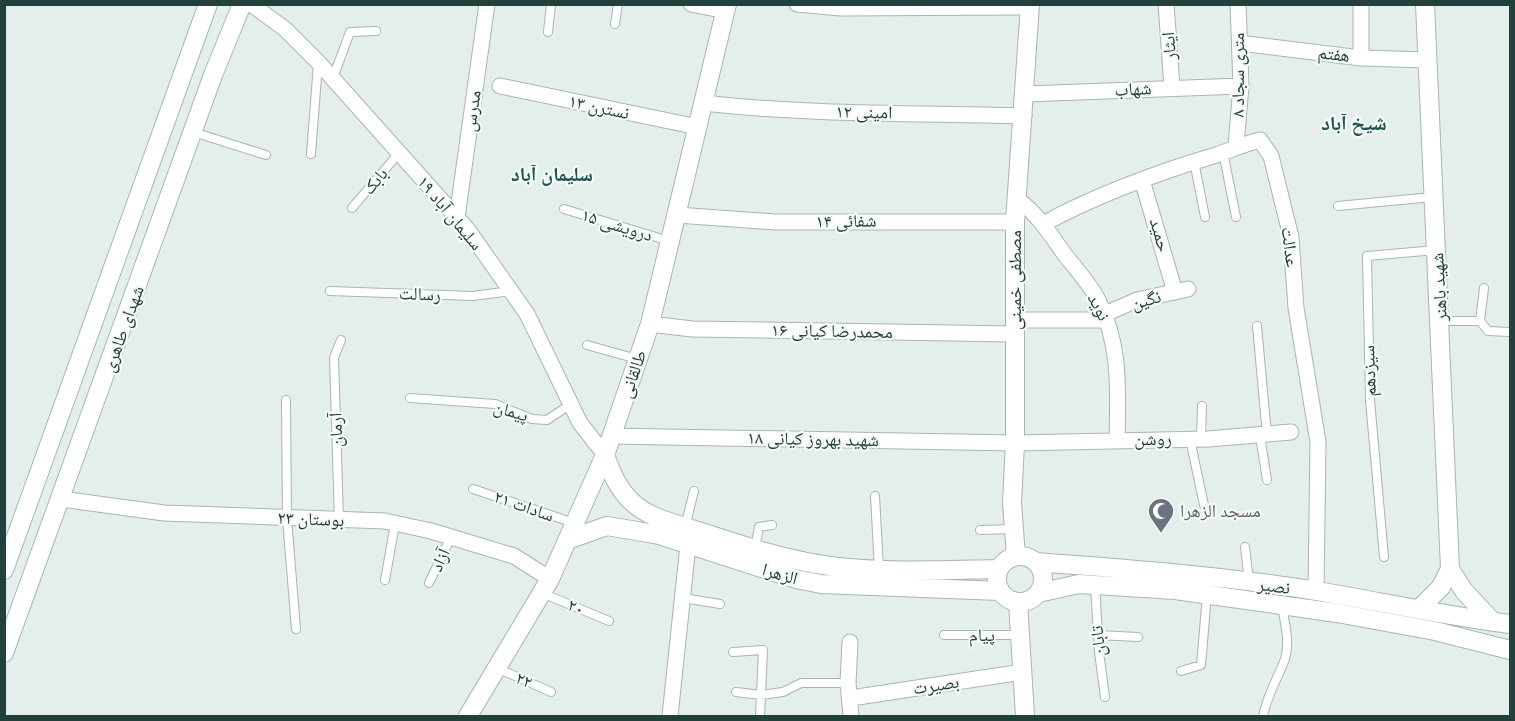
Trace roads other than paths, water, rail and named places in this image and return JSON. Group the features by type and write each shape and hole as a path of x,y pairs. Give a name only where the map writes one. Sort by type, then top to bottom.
{"street":[{"name":"شهدای طاهری","path":"4,570 208,4"},
{"name":"شهدای طاهری","path":"4,653 193,132 242,4"},
{"name":"سلیمان آباد ۱۹","path":"251,4 285,29 318,62 456,217 527,314 579,423 605,455"},
{"name":"مدرس","path":"456,217 487,4"},
{"path":"691,4 727,8"},
{"path":"797,4 841,8 1030,6"},
{"name":"ایثار","path":"1166,4 1172,87"},
{"name":"۸ متری سجاد","path":"1230,149 1241,86 1238,4"},
{"path":"1361,4 1361,58"},
{"name":"شهید باهنر","path":"1425,4 1450,569"},
{"name":"مصطفی خمینی","path":"1016,556 1013,529 1015,222 1030,6"},
{"name":"طالقانی","path":"468,717 546,586 605,455 650,324 727,8"},
{"name":"هفتم","path":"1240,43 1361,58 1428,60"},
{"name":"نسترن ۱۳","path":"501,86 698,127"},
{"name":"شهاب","path":"1024,94 1241,86"},
{"name":"امینی ۱۲","path":"704,103 777,111 1024,116"},
{"name":"عدالت","path":"1043,224 1081,203 1194,161 1260,140 1271,156 1291,237 1296,308 1318,442 1316,591"},
{"name":"حمید","path":"1142,180 1182,290"},
{"name":"نوید","path":"1017,199 1034,211 1097,297 1106,317 1116,348 1119,371 1117,440"},
{"name":"شفائی ۱۴","path":"676,215 775,222 1015,222"},
{"name":"نگین","path":"1106,317 1137,300 1182,290"},
{"name":"محمدرضا کیانی ۱۶","path":"650,324 692,329 1015,327 1106,317"},
{"path":"77,365 107,374"},
{"name":"روشن","path":"1015,443 1196,439 1263,436 1291,432"},
{"name":"شهید بهروز کیانی ۱۸","path":"611,436 1015,443"},
{"name":"الزهرا","path":"605,455 612,476 632,502 647,512 755,548 830,566 879,569 998,569"},
{"name":"بوستان ۲۳","path":"61,499 164,513 395,524 451,537 514,556 546,586"},
{"path":"637,531 636,518 647,512"},
{"name":"الزهرا","path":"571,532 607,526 637,531 796,579 821,584 1000,591"},
{"path":"670,717 688,545"},
{"path":"1038,593 1043,583 1042,572 1036,562 1027,556 1016,556 1006,560 998,569 996,580 1000,591 1007,598 1018,602 1029,600 1038,593 1085,578 1282,605 1339,604 1510,650"},
{"name":"نصیر","path":"1036,562 1085,578 1249,583 1316,591 1339,604 1419,609 1502,623"},
{"path":"1419,609 1441,587 1450,569"},
{"path":"1450,569 1464,591 1502,623"},
{"path":"963,589 973,582 973,576 968,570"},
{"path":"1020,635 1027,619 1038,607 1085,578"},
{"path":"1018,602 1025,717"},
{"path":"850,642 851,717"},
{"name":"بصیرت","path":"849,691 1022,672"}],"lane":[{"path":"548,32 551,4"},
{"path":"615,24 618,4"},
{"path":"333,78 350,32 376,31"},
{"path":"311,154 318,62"},
{"path":"193,132 266,155"},
{"path":"1230,149 1236,217"},
{"name":"بابک","path":"352,208 399,153"},
{"path":"1194,161 1205,217"},
{"path":"1338,206 1435,197"},
{"name":"درویشی ۱۵","path":"564,209 670,241"},
{"name":"سیزدهم","path":"1384,557 1370,400 1367,256 1437,250"},
{"path":"1484,288 1480,321 1488,331 1510,332"},
{"name":"رسالت","path":"330,291 473,296 511,291"},
{"path":"1440,321 1480,321"},
{"path":"1257,326 1267,480"},
{"name":"آرمان","path":"339,520 334,357 341,340"},
{"path":"587,345 638,359"},
{"name":"پیمان","path":"410,398 495,404 532,418 547,420 571,404"},
{"path":"286,400 287,519 296,629"},
{"path":"1202,406 1196,439 1204,505"},
{"name":"سادات ۲۱","path":"473,489 571,532"},
{"path":"685,526 694,491"},
{"path":"875,496 879,569"},
{"path":"385,580 395,524"},
{"path":"755,548 759,527 772,525"},
{"path":"980,530 1013,529"},
{"name":"آزاد","path":"429,584 451,537"},
{"path":"1245,547 1249,583"},
{"name":"تابان","path":"1085,578 1097,635 1105,697"},
{"name":"۲۰","path":"546,586 609,621"},
{"path":"1181,671 1201,665 1207,595"},
{"path":"683,598 720,604"},
{"name":"نصیر","path":"1263,717 1268,692 1285,657 1287,636 1282,605"},
{"name":"پیام","path":"944,635 1020,635"},
{"path":"1097,635 1138,637"},
{"path":"734,652 763,650 760,717"},
{"name":"۲۲","path":"497,668 551,692"},
{"path":"736,692 761,695 783,692 801,683 849,691"}],"place":[{"name":"مسجد الزهرا","path":"1161,534"}],"district":[{"name":"شیخ آباد","path":"1354,123"},
{"name":"سلیمان آباد","path":"552,174"}]}
